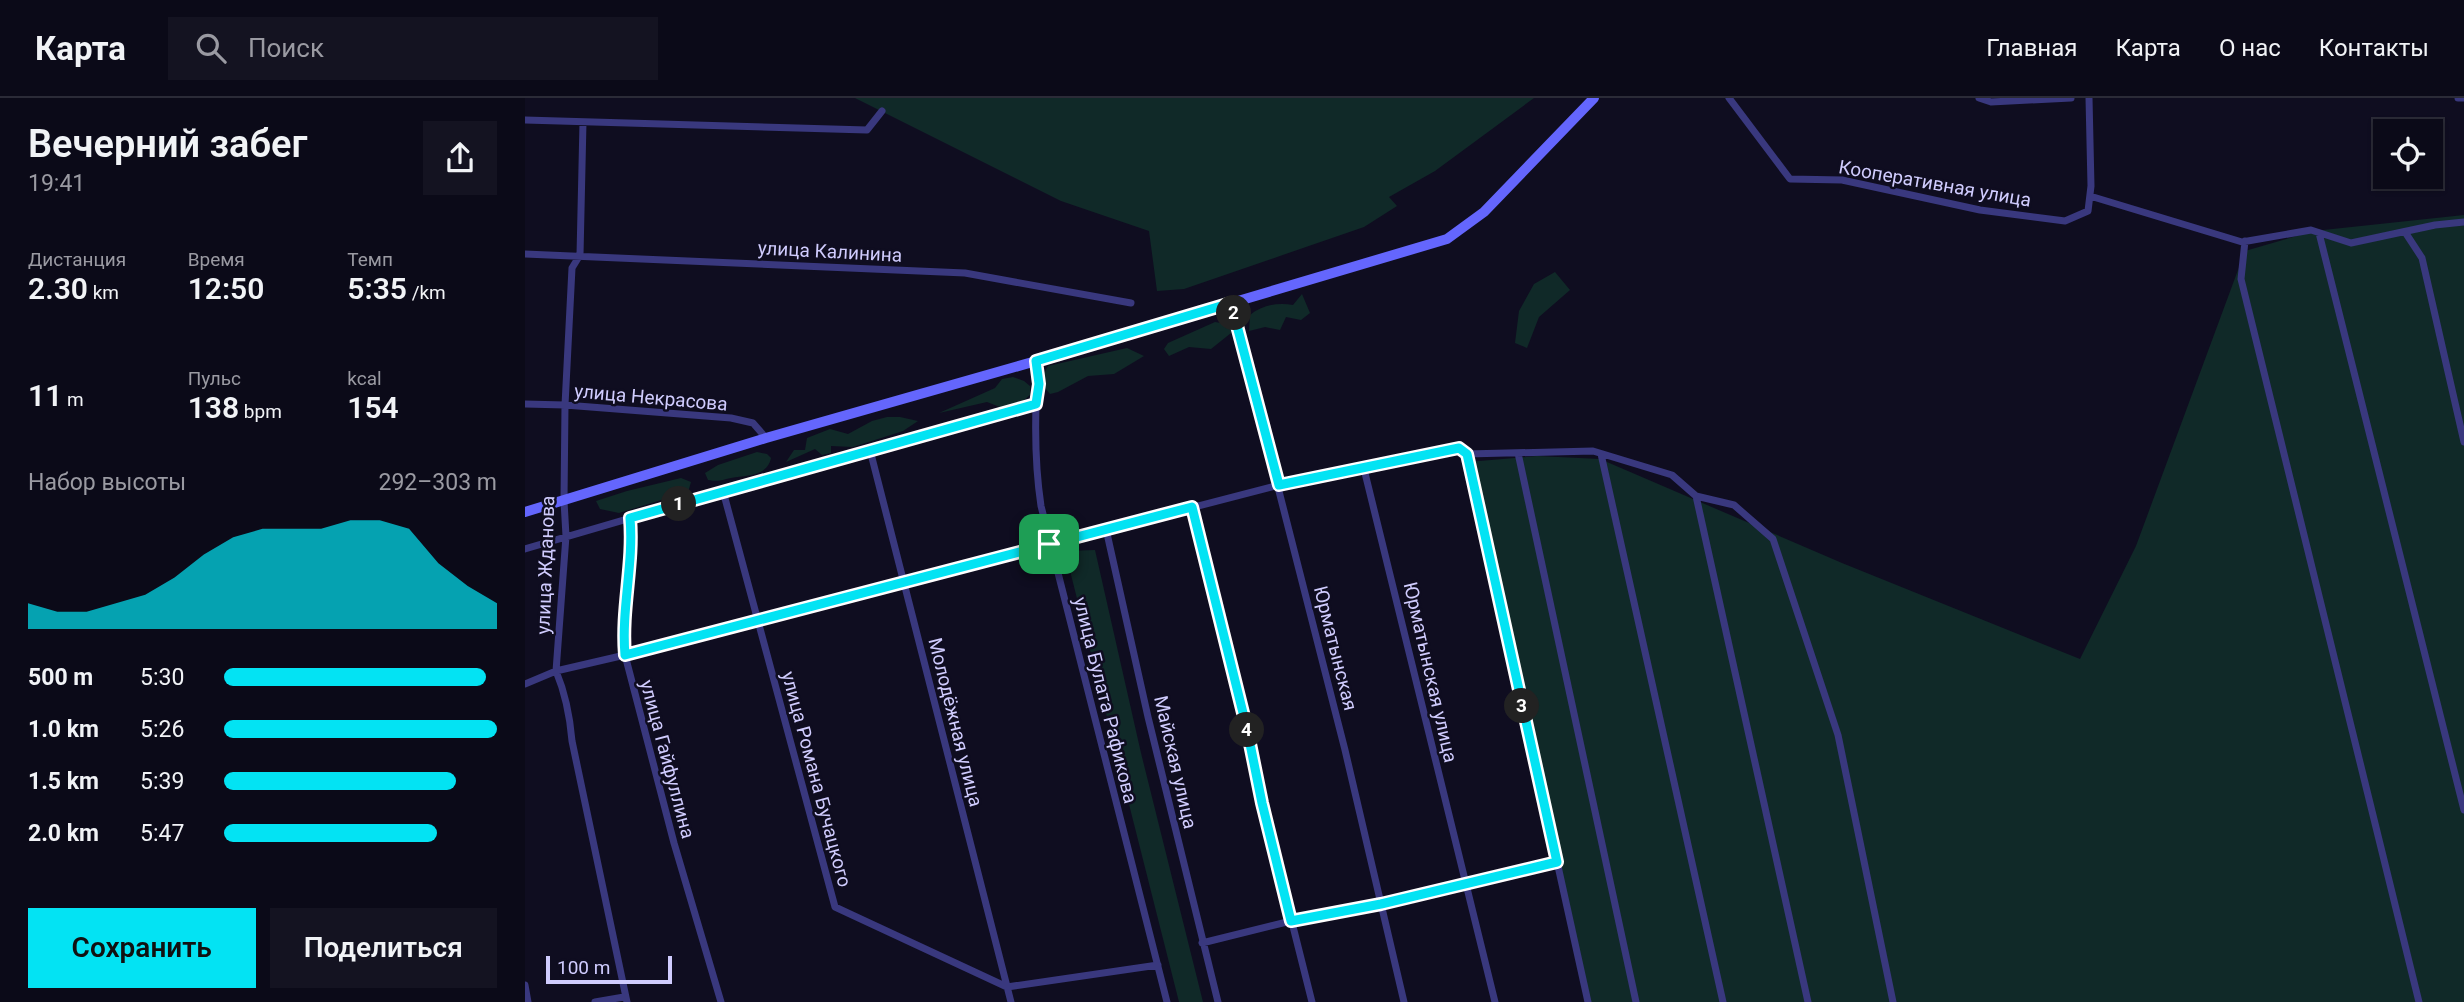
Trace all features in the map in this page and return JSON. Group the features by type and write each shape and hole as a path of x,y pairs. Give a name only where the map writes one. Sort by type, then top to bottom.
{"street":[{"path":"525,512 1447,239 1484,212 1594,98"},
{"name":"Кооперативная улица","path":"1729,98 1790,179 1842,180 1980,210 2065,220 2088,211 2090,196"},
{"path":"1979,98 1991,102 2071,98"},
{"path":"2089,98 2090,196 2220,237 2245,242 2311,230 2351,243 2435,225 2464,222"},
{"path":"2458,98 2464,98"},
{"path":"525,120 867,130 882,111"},
{"name":"улица Жданова","path":"583,122 579,255 572,268 565,405 566,536 556,671 570,718 572,741 627,1000"},
{"path":"2406,232 2422,258 2464,442"},
{"path":"2319,233 2464,810"},
{"path":"2245,242 2241,279 2419,1002"},
{"name":"улица Калинина","path":"525,254 965,273 1131,303"},
{"name":"Юрматынская","path":"1231,303 1345,750 1404,1002"},
{"name":"улица Булата Рафикова","path":"1036,361 1039,384 1036,404 1037,480 1049,544 1167,1002"},
{"name":"улица Некрасова","path":"525,404 730,418 753,423 766,439"},
{"path":"525,549 1036,404"},
{"path":"525,684 556,671 1279,485 1459,448 1467,454 1593,451 1672,475 1696,496 1734,505 1773,539 1837,736 1893,1002"},
{"name":"Молодёжная улица","path":"870,450 1011,1002"},
{"path":"1518,453 1636,1002"},
{"path":"1467,454 1588,1002"},
{"path":"1601,454 1723,1002"},
{"name":"Юрматынская улица","path":"1364,469 1495,1002"},
{"name":"улица Романа Бучацкого","path":"723,491 835,907 1007,987"},
{"path":"1696,496 1808,1002"},
{"path":"1192,507 1312,1002"},
{"name":"улица Гайфуллина","path":"630,518 632,544 623,632 625,655 674,843 721,1002"},
{"name":"Майская улица","path":"1106,529 1218,1002"},
{"path":"1202,943 1557,862"},
{"path":"1007,987 1158,965"},
{"path":"525,985 529,1002"},
{"path":"596,1002 627,1000"}],"green space":[{"path":"855,98 1534,98 1435,171 1389,197 1397,206 1364,227 1184,289 1157,291 1149,231 1061,201"},
{"path":"2464,215 2464,1002 1589,1002 1468,462 1537,456 1600,459 1842,563 2080,659 2136,546 2245,251 2314,231"},
{"path":"1555,272 1570,290 1539,317 1527,348 1515,343 1519,311 1534,284"},
{"path":"1302,294 1310,313 1301,320 1286,317 1280,330 1265,327 1249,331 1250,315 1270,305 1293,305"},
{"path":"1215,322 1232,325 1231,333 1211,349 1189,347 1169,356 1164,349 1168,343"},
{"path":"1127,348 1144,356 1114,374 1088,376 1050,394 1045,388 1042,377 1048,366"},
{"path":"1013,377 1030,386 1030,395 1023,401 1000,407 987,402 939,413 995,388 1002,379"},
{"path":"887,417 918,421 903,431 853,447 831,446 831,453 822,455 815,449 786,462 794,450 805,450 807,438 830,429 848,434 872,421"},
{"path":"757,452 767,454 771,458 761,472 708,480 705,473 718,465"},
{"path":"681,478 691,482 689,489 681,494 619,513 600,509 596,501 627,491"},
{"path":"1095,550 1141,753 1203,1002 1179,1002 1065,551"}],"route":[{"path":"1231,303 1279,485 1459,448 1467,454 1557,862 1381,904 1291,921 1192,507 1049,544 625,655 623,632 632,544 630,518 1036,404 1039,384 1036,361 1231,303"}]}
